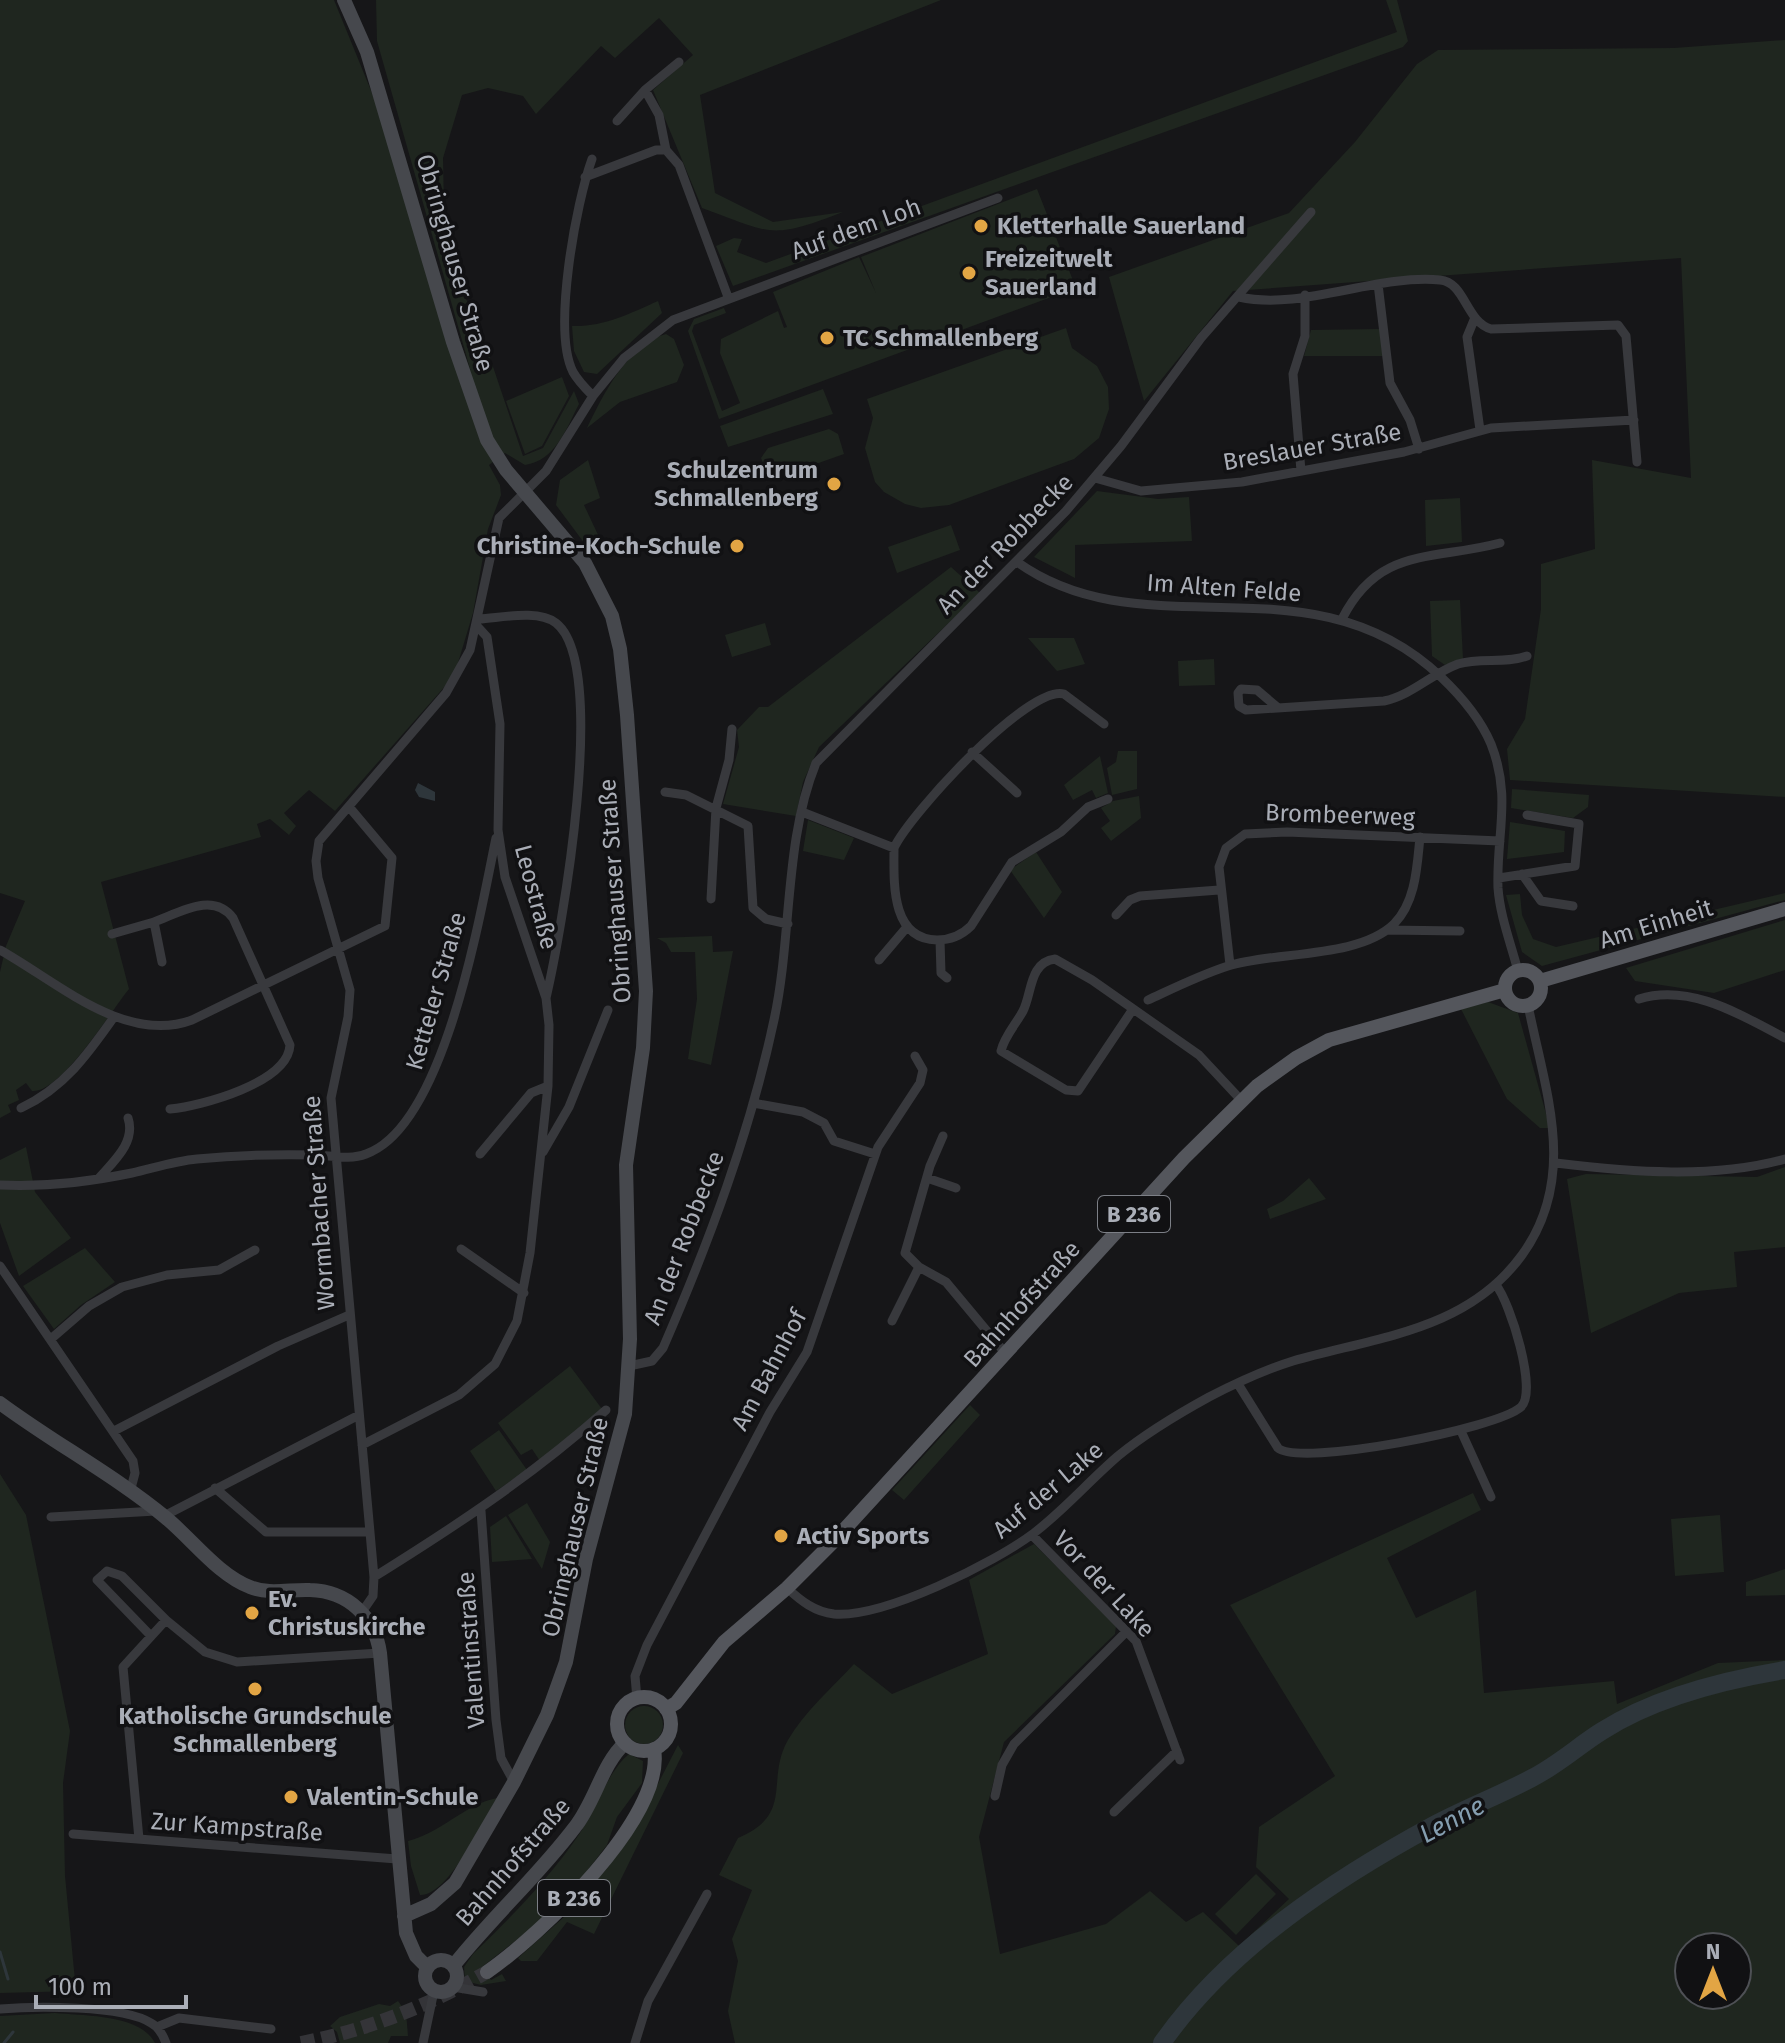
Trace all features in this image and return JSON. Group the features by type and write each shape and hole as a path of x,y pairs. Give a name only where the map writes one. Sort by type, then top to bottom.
{"main road":[{"name":"Am Einheit","path":"1540,981 1785,909"},
{"path":"1518,971 1533,973 1540,981 1538,999 1528,1005 1516,1005 1505,990 1510,976 1518,971"},
{"name":"Bahnhofstraße","path":"666,1709 676,1703 724,1642 787,1588 1241,1100 1283,1066 1329,1040 1505,990"},
{"path":"637,1699 653,1700 666,1709 670,1732 654,1749 638,1750 625,1743 618,1730 619,1715 627,1703 637,1699"},
{"name":"B 236","path":"487,1972 551,1921 600,1867 649,1786 654,1749"}],"street":[{"name":"Obringhauser Straße","path":"344,0 367,52 480,424 496,457 597,583 612,616 622,660 646,991 642,1059 626,1165 629,1366 623,1427 586,1559 566,1662 547,1715 514,1782 450,1888 431,1904 404,1916"},
{"path":"617,121 645,90 679,62"},
{"path":"645,90 659,115 666,150 679,165 728,297"},
{"path":"585,177 656,150 666,150"},
{"path":"592,159 585,177 572,242 566,330 573,372 593,396"},
{"name":"Auf dem Loh","path":"526,492 559,454 593,396 624,358 657,329 728,297 998,198"},
{"name":"An der Robbecke","path":"629,1366 652,1361 663,1348 737,1158 775,1019 802,812 810,779 821,755 1017,562 1095,478 1201,338 1311,212"},
{"path":"1239,297 1264,300 1378,284 1447,282 1458,293 1474,320 1497,331 1612,324 1624,328 1637,462"},
{"name":"Breslauer Straße","path":"1095,478 1141,491 1242,482 1419,449 1410,420 1390,383 1378,284"},
{"path":"1301,471 1293,374 1305,336 1305,295"},
{"path":"1474,320 1467,337 1480,430"},
{"path":"1419,449 1480,430 1634,420"},
{"name":"Wormbacher Straße","path":"362,1612 373,1596 374,1577 334,1157 332,1083 350,1002 349,976 318,878 316,850 326,831 350,808 446,693 470,650 499,518 508,506 526,492"},
{"path":"1342,619 1357,592 1385,569 1422,555 1500,543"},
{"name":"Im Alten Felde","path":"1017,562 1053,584 1091,599 1265,606 1342,619 1394,643 1436,673 1478,720 1491,744 1503,785 1499,878 1505,924 1518,971"},
{"path":"478,622 549,619 562,629 575,656 579,747 574,836 558,945 546,998"},
{"name":"Leostraße","path":"362,1445 448,1402 485,1374 505,1349 524,1293 548,1086 546,998 515,914 505,877 498,830 500,724 487,637 478,622"},
{"path":"1277,707 1384,701 1406,695 1436,673 1462,663 1514,660 1527,656"},
{"path":"1104,724 1058,692 995,733 972,752 921,807 894,848 897,910 907,927 918,935 940,940 958,936 971,926 1012,862 1061,832 1088,807 1108,799"},
{"path":"711,899 716,808 731,754 732,729"},
{"path":"972,752 1017,793"},
{"path":"665,792 686,795 748,826 755,912 788,924"},
{"path":"0,950 114,1017 142,1027 171,1026 192,1020 385,926 393,872 392,858 350,808"},
{"path":"802,812 894,848"},
{"path":"1499,878 1575,866 1579,824 1527,815"},
{"name":"Ketteler Straße","path":"0,1185 37,1186 99,1178 198,1159 362,1156 376,1150 427,1091 447,1041 498,830"},
{"name":"Brombeerweg","path":"1230,965 1219,890 1219,867 1226,848 1252,832 1500,841"},
{"path":"1148,1000 1230,965 1356,943 1387,930 1402,915 1409,900 1420,837"},
{"path":"1522,874 1541,901 1573,906"},
{"path":"1116,915 1130,900 1140,896 1219,890"},
{"path":"112,934 204,904 223,908 233,918 289,1039 290,1053 278,1070 226,1096 170,1109"},
{"path":"154,922 162,962"},
{"path":"879,960 907,927"},
{"path":"1387,930 1460,931"},
{"path":"940,940 941,973 947,978"},
{"path":"1133,1009 1078,1091 1066,1090 1001,1051 1026,1004 1033,978 1049,959 1069,965 1133,1009 1199,1055 1241,1100"},
{"path":"1639,999 1672,994 1701,1000 1785,1038"},
{"name":"Auf der Lake","path":"787,1588 820,1610 836,1614 863,1611 978,1569 1032,1535 1137,1442 1238,1384 1289,1362 1435,1323 1469,1306 1496,1285 1534,1236 1551,1193 1556,1163 1553,1120 1528,1005"},
{"path":"541,1155 569,1107 608,1010"},
{"path":"21,1108 67,1078 114,1017"},
{"name":"Am Bahnhof","path":"637,1699 635,1676 647,1645 782,1390 810,1344 875,1154 920,1083 923,1070 915,1056"},
{"path":"480,1154 531,1093 548,1086"},
{"path":"753,1103 803,1112 824,1123 834,1141 875,1154"},
{"path":"99,1178 125,1147 131,1129 128,1118"},
{"path":"943,1136 905,1246 907,1258 946,1282 1006,1354"},
{"path":"1556,1163 1681,1170 1764,1165 1785,1159"},
{"path":"927,1178 956,1188"},
{"path":"461,1249 524,1293"},
{"path":"52,1338 89,1306 122,1287 167,1275 219,1270 255,1250"},
{"path":"0,1266 52,1338 135,1466 130,1492"},
{"path":"892,1321 919,1267"},
{"path":"1238,1384 1278,1448 1286,1455 1311,1455 1461,1431 1504,1417 1526,1400 1527,1383 1514,1322 1504,1295 1496,1285"},
{"path":"114,1431 278,1346 349,1315"},
{"path":"0,1403 160,1513 250,1587 269,1591 320,1591 343,1598 362,1612 376,1632 380,1653 394,1831 408,1942 427,1967 426,1983 434,1991 444,1992 453,1987 458,1979 454,1965 440,1959 427,1967"},
{"path":"374,1577 481,1511 555,1455 606,1410"},
{"path":"51,1517 160,1513 359,1415"},
{"path":"1461,1431 1491,1497"},
{"path":"215,1488 266,1532 370,1532"},
{"name":"Valentinstraße","path":"481,1511 496,1720 501,1758 514,1782"},
{"name":"Vor der Lake","path":"1032,1535 1141,1649 1178,1756 1114,1812"},
{"path":"151,1636 97,1580 107,1571 120,1574 166,1620 205,1652 237,1662 380,1653"},
{"path":"139,1839 123,1667 166,1620"},
{"path":"995,1796 1002,1765 1014,1744 1126,1632"},
{"name":"Bahnhofstraße","path":"454,1965 513,1902 577,1825 597,1794 613,1757 625,1743"},
{"name":"Zur Kampstraße","path":"73,1834 397,1859"},
{"path":"635,2043 648,2001 707,1894"},
{"path":"453,1987 483,1992"},
{"path":"423,2043 425,2020 434,1991"},
{"path":"0,2009 89,2010 143,2019 157,2027 166,2043"},
{"path":"157,2027 175,2018 271,2029"}],"shaded area":[{"path":"0,0 334,0 383,120 471,372 377,41 376,0 941,0 700,95 715,193 773,222 843,212 785,230 759,228 702,208 653,90 693,55 659,18 615,58 601,46 536,114 523,96 488,88 462,95 443,158 444,208 458,283 479,325 523,456 543,448 574,391 579,404 559,442 545,457 525,465 505,453 489,465 500,485 501,495 488,529 473,613 454,676 335,811 309,790 284,813 296,826 289,835 270,819 257,824 261,837 101,882 129,989 70,1066 43,1088 32,1091 26,1083 16,1090 19,1100 8,1105 11,1112 0,1118 0,972 6,946 25,901 0,893"},
{"path":"1386,0 1397,0 1408,41 1403,47 733,286 716,246 734,238 742,239 737,252 766,263 1397,32"},
{"path":"1785,40 1785,797 1510,780 1507,749 1525,719 1541,609 1541,564 1595,549 1592,460 1691,478 1681,258 1233,291 1144,401 1109,277 1289,213 1355,142 1417,64 1438,50 1674,48"},
{"path":"1037,189 1076,288 719,419 688,331 694,319 724,308 726,313 694,325 692,331 722,411 740,403 720,353 721,339 778,311 784,328 787,327 773,292 859,257 876,293 861,257"},
{"path":"658,301 662,313 597,374 584,372 574,351 572,326 605,322"},
{"path":"1066,328 1072,348 1097,366 1108,387 1109,409 1099,438 1074,459 949,505 921,508 905,504 884,492 875,482 865,448 873,418 867,399"},
{"path":"1380,329 1383,356 1304,356 1311,330"},
{"path":"666,334 674,339 684,365 677,382 620,402 587,428 618,372 640,348"},
{"path":"562,377 569,396 542,446 525,454 506,401"},
{"path":"823,389 833,414 728,447 720,426"},
{"path":"829,429 838,434 844,454 779,477 768,475 761,458 768,448"},
{"path":"588,460 600,498 584,505 600,539 585,544 556,505 560,480"},
{"path":"1097,491 1158,499 1189,497 1192,541 1075,545 1075,578 1034,557"},
{"path":"1460,498 1462,542 1426,546 1425,500"},
{"path":"951,525 960,550 897,573 888,547"},
{"path":"951,567 980,593 819,747 803,782 796,816 723,804 739,747 737,730 759,707 768,707"},
{"path":"1460,600 1463,659 1445,665 1432,656 1430,601"},
{"path":"765,623 771,645 732,657 725,635"},
{"path":"1028,638 1074,638 1085,664 1057,671"},
{"path":"1214,659 1215,685 1179,686 1178,661"},
{"path":"1118,751 1137,751 1137,789 1112,795 1107,768 1116,762"},
{"path":"1100,756 1108,793 1096,798 1092,790 1073,800 1064,785"},
{"path":"418,783 435,792 435,801 419,797 415,790"},
{"path":"1512,789 1589,795 1588,807 1573,818 1511,808"},
{"path":"1139,796 1141,818 1111,841 1101,828 1110,821 1101,808 1113,801"},
{"path":"808,820 854,838 844,860 803,851"},
{"path":"1510,822 1565,831 1564,852 1507,859"},
{"path":"1036,852 1062,892 1044,918 1010,870"},
{"path":"1785,893 1785,900 1542,966 1522,952 1506,895 1520,894 1522,915 1533,939 1556,947"},
{"path":"1785,920 1785,970 1714,993 1635,981 1626,968"},
{"path":"712,936 713,952 733,951 711,1065 688,1059 697,999 695,952 671,952 666,943 657,938"},
{"path":"1488,1002 1518,1013 1550,1128 1540,1128 1507,1099 1461,1009"},
{"path":"26,1147 35,1192 71,1238 19,1276 0,1223 0,1160"},
{"path":"1785,1167 1785,1247 1734,1252 1737,1287 1679,1293 1591,1333 1567,1179 1586,1174 1757,1177"},
{"path":"1309,1178 1326,1199 1270,1219 1267,1209 1283,1201"},
{"path":"85,1248 115,1282 81,1305 54,1329 23,1286"},
{"path":"570,1366 602,1409 540,1461 532,1449 521,1455 498,1423"},
{"path":"970,1405 980,1415 904,1500 892,1490"},
{"path":"499,1430 527,1470 496,1491 470,1451"},
{"path":"0,1474 26,1515 70,1731 63,1783 65,1876 76,1991 0,1993"},
{"path":"1473,1493 1481,1510 1387,1558 1416,1618 1476,1590 1484,1693 1614,1681 1617,1704 1718,1663 1785,1660 1785,2043 735,2043 728,2011 738,1961 732,1939 752,1890 719,1875 738,1838 756,1829 773,1807 778,1769 788,1740 810,1710 854,1664 892,1694 988,1654 969,1580 1034,1544 1116,1626 1115,1634 1004,1742 979,1837 1000,1954 1106,1924 1150,1891 1186,1922 1203,1912 1239,1946 1289,1899 1256,1867 1259,1827 1335,1776 1230,1605"},
{"path":"527,1503 550,1542 542,1569 508,1515"},
{"path":"1720,1515 1724,1572 1675,1576 1671,1519"},
{"path":"506,1516 532,1559 492,1562 490,1527"},
{"path":"1785,1569 1785,1595 1746,1596 1746,1582"},
{"path":"644,1706 657,1712 663,1725 657,1738 644,1744 631,1738 625,1725 631,1712"},
{"path":"678,1745 683,1753 594,1934 567,1922 537,1961 521,1961 518,1958 564,1917 631,1836"},
{"path":"629,1754 643,1761 642,1783 617,1817 607,1845 551,1913 482,1967 491,1980 502,1974 506,1981 481,1985 465,1981 464,1967 473,1954 556,1866 580,1833 615,1770"},
{"path":"497,1798 453,1871 431,1892 420,1895 411,1866 408,1841 431,1832 474,1806"},
{"path":"1256,1874 1276,1894 1236,1935 1215,1914"},
{"path":"398,2001 406,2012 408,2036 391,2036 388,2043 340,2043 337,2032 330,2026 340,2017 379,2004 390,2006"},
{"path":"55,2013 124,2022 137,2026 155,2043 0,2043 0,2016"}],"waterway":[{"name":"Lenne","path":"1162,2043 1218,1977 1251,1947 1321,1893 1396,1846 1532,1778 1602,1731 1644,1709 1714,1685 1785,1670"},
{"path":"0,1952 8,1979"},
{"path":"4,2043 13,2032"}],"tunnel":[{"path":"301,2043 397,2015 487,1972"}],"place":[{"name":"Kletterhalle Sauerland","path":"981,226"},
{"name":"Freizeitwelt Sauerland","path":"969,273"},
{"name":"TC Schmallenberg","path":"827,338"},
{"name":"Schulzentrum Schmallenberg","path":"834,484"},
{"name":"Christine-Koch-Schule","path":"737,546"},
{"name":"Activ Sports","path":"781,1536"},
{"name":"Ev. Christuskirche","path":"252,1613"},
{"name":"Katholische Grundschule Schmallenberg","path":"255,1689"},
{"name":"Valentin-Schule","path":"291,1797"}]}
